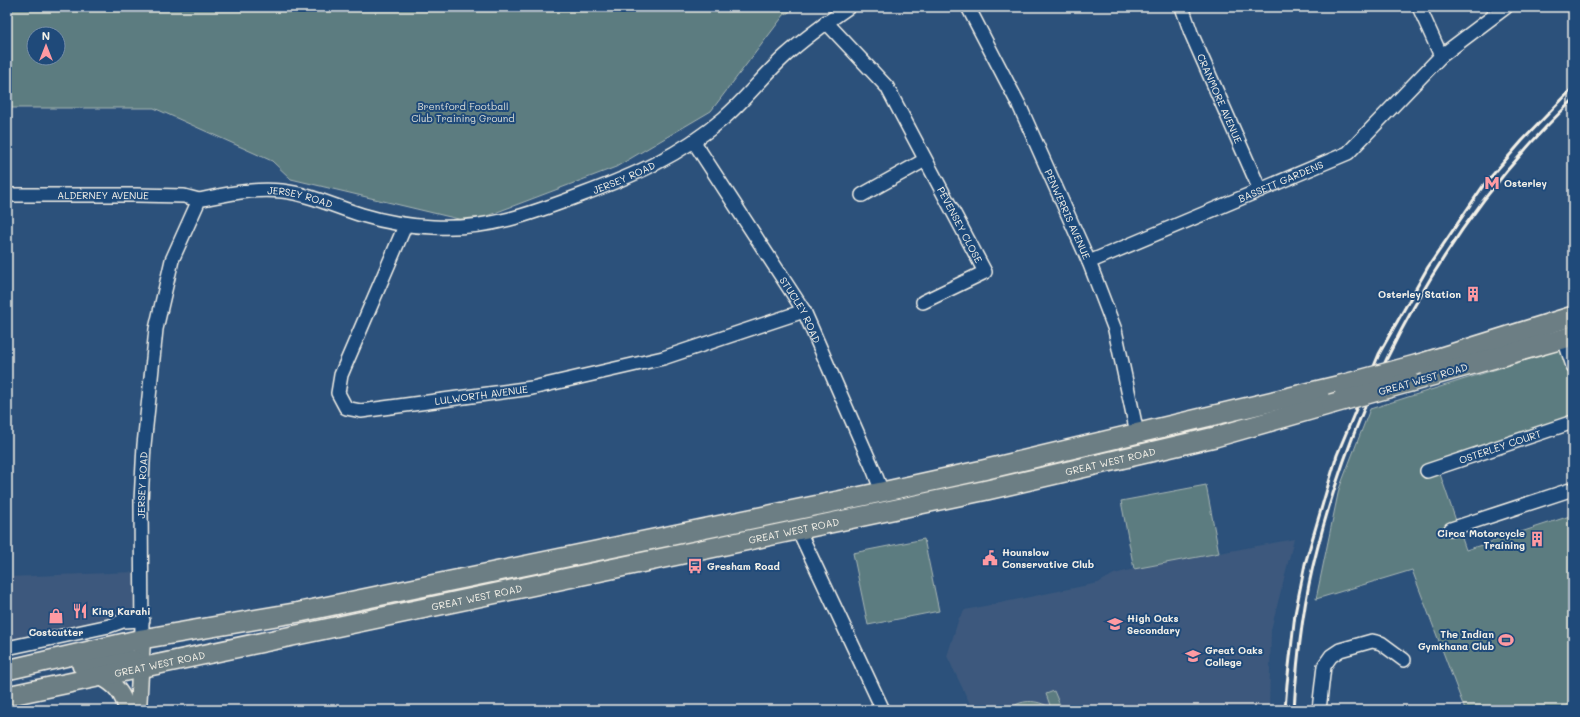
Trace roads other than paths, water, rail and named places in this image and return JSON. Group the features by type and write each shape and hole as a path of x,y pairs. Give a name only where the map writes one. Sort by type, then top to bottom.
{"highway":[{"name":"GREAT WEST ROAD","path":"16,668 142,639 300,612 882,492 1341,385 1419,364 1573,316"},
{"name":"GREAT WEST ROAD","path":"7,696 100,677 140,666 987,490 1215,437 1569,338"},
{"path":"16,668 63,668 108,660 128,659 140,666"}],"main road":[{"name":"JERSEY ROAD","path":"138,710 142,639"},
{"path":"100,677 116,687 121,693 127,710"}],"street":[{"name":"JERSEY ROAD","path":"142,639 142,494 144,445 155,342 172,260 199,200 222,195 263,190 284,191 363,216 405,226 444,228 467,227 502,222 534,213 636,173 667,158 694,142 726,117 785,56 826,22 849,7"},
{"name":"PENWERRIS AVENUE","path":"968,7 1020,107 1089,262 1115,330 1137,433"},
{"name":"CRANMORE AVENUE","path":"1182,7 1191,33 1260,190"},
{"path":"1419,7 1441,56"},
{"name":"BASSETT GARDENS","path":"1089,262 1348,153 1441,56 1506,7"},
{"name":"PEVENSEY CLOSE","path":"826,22 887,87 985,272 923,302"},
{"name":"STUCLEY ROAD","path":"694,142 804,311 882,492"},
{"path":"862,195 925,160"},
{"name":"ALDERNEY AVENUE","path":"7,195 184,196 199,200"},
{"name":"LULWORTH AVENUE","path":"405,226 341,375 338,393 346,408 361,412 532,388 663,358 804,311"},
{"path":"1569,338 1573,366"},
{"name":"OSTERLEY COURT","path":"1427,471 1573,422"},
{"path":"1451,529 1573,489"},
{"path":"798,529 883,710"},
{"path":"16,668 10,648 109,626 123,621 143,620"},
{"path":"1319,710 1324,666 1331,656 1340,650 1372,641 1381,643 1404,660"}],"railway":[{"path":"1285,710 1295,614 1305,564 1337,455 1379,354 1428,267 1483,186 1522,141 1573,88"},
{"path":"1294,710 1301,629 1317,550 1335,488 1357,426 1383,366 1414,307 1448,251 1486,197 1528,147 1573,100"}],"place":[{"name":"Osterley","path":"1492,183"},
{"name":"Osterley Station","path":"1473,294"},
{"name":"Circa Motorcycle Training","path":"1537,539"},
{"name":"Hounslow Conservative Club","path":"990,558"},
{"name":"Gresham Road","path":"695,566"},
{"name":"King Karahi","path":"80,611"},
{"name":"Costcutter","path":"56,616"},
{"name":"High Oaks Secondary","path":"1115,624"},
{"name":"The Indian Gymkhana Club","path":"1506,640"},
{"name":"Great Oaks College","path":"1193,656"}],"park label":[{"name":"Brentford Football Club Training Ground","path":"463,112"}]}
